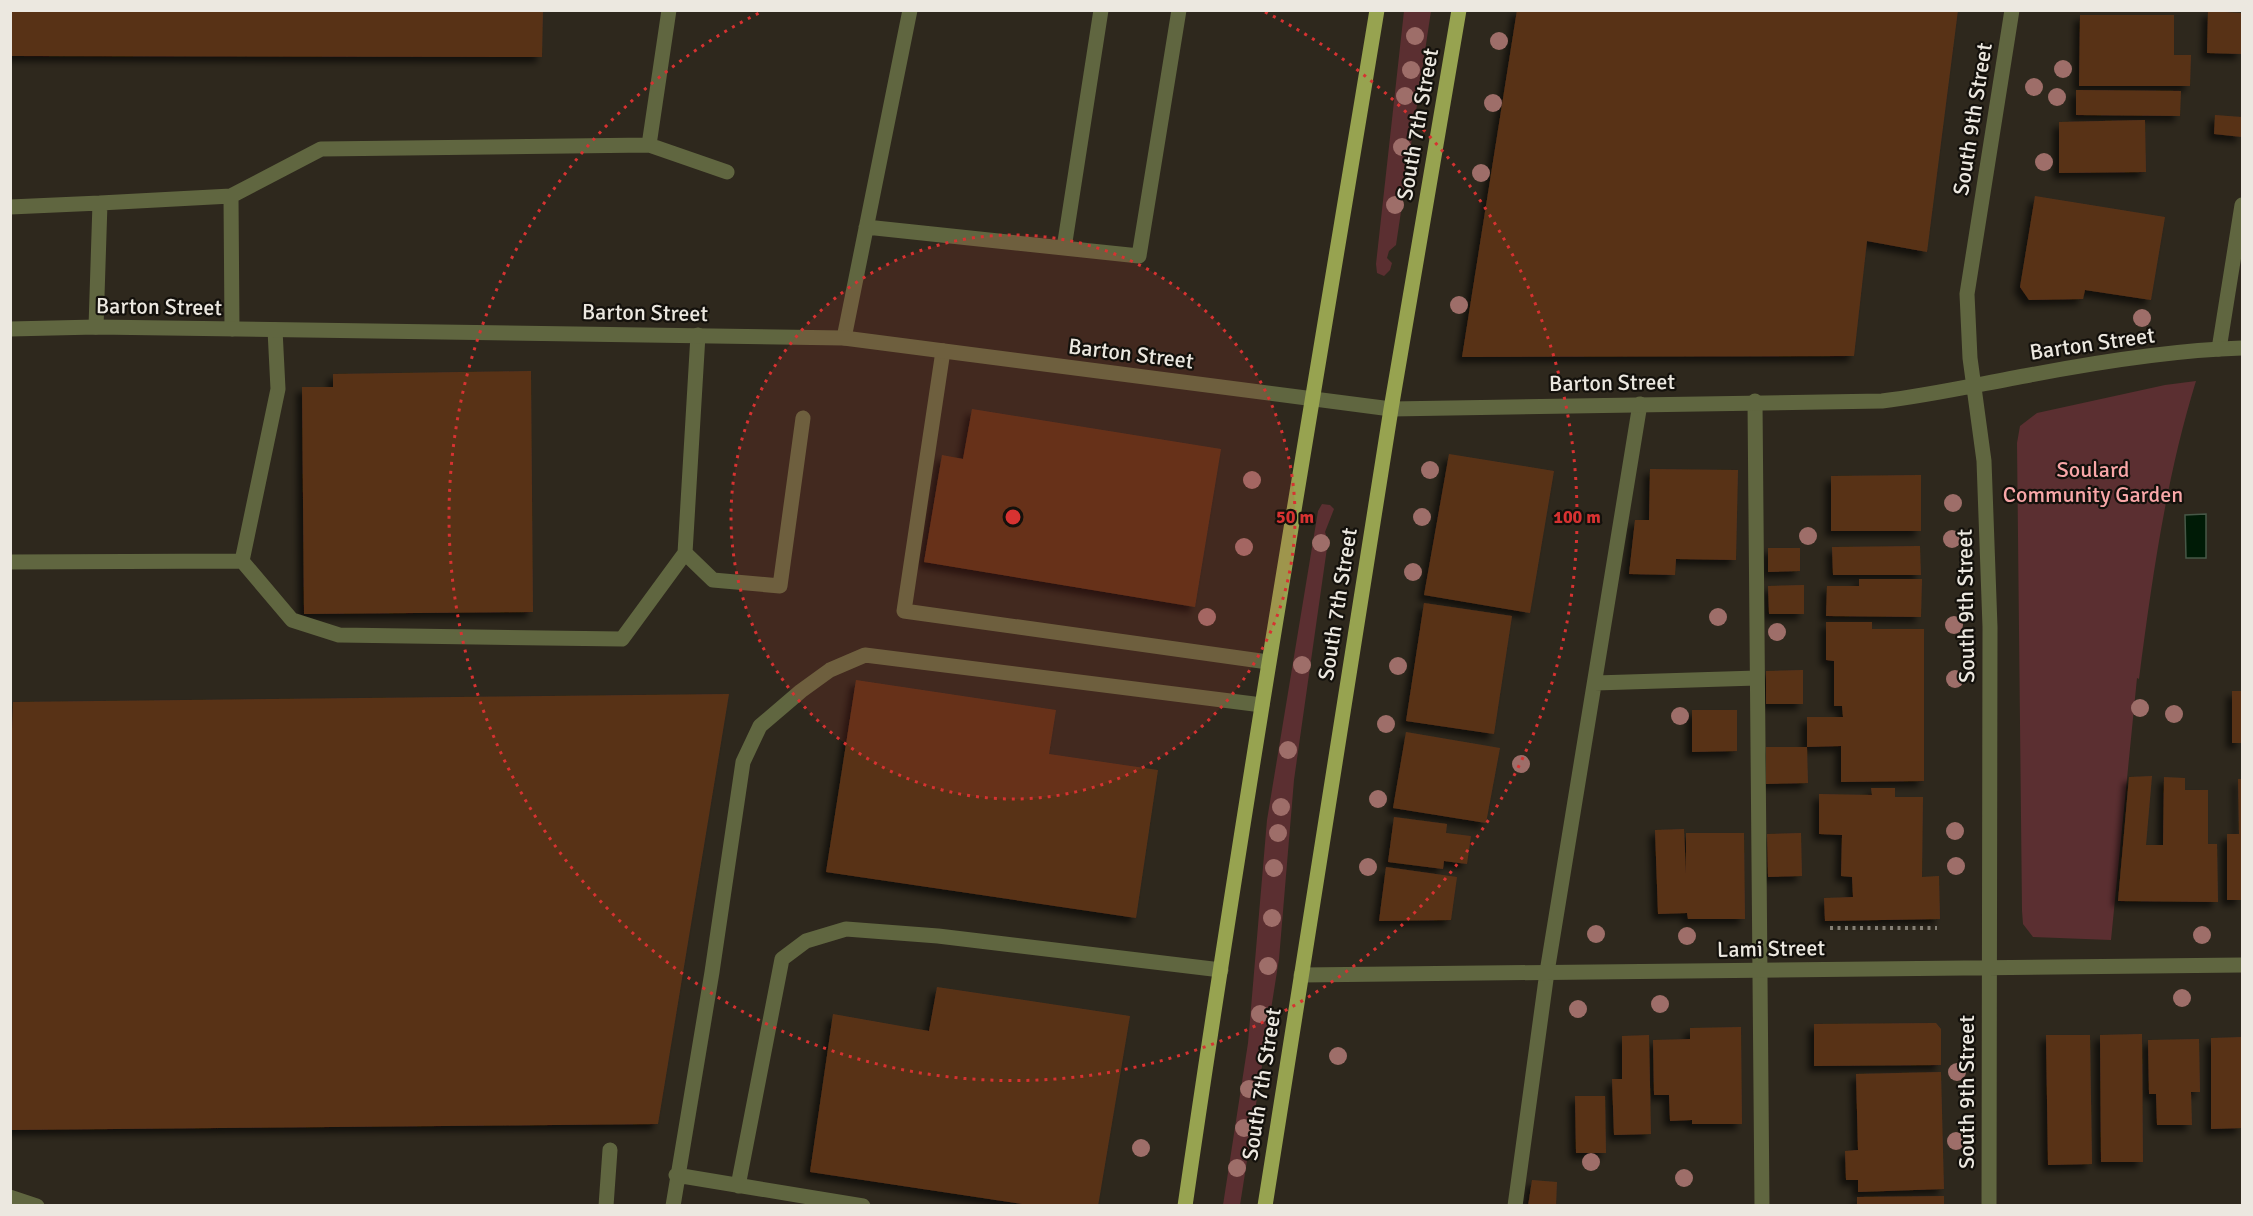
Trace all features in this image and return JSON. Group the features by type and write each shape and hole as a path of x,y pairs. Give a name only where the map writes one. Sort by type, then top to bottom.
{"main road":[{"path":"1185,1206 1268,662 1314,399 1377,10"},
{"name":"South 7th Street","path":"1264,1206 1391,409 1459,10"}],"street":[{"path":"649,146 669,10"},
{"path":"844,338 910,10"},
{"path":"1064,248 1101,10"},
{"path":"866,227 1138,255 1179,10"},
{"name":"South 9th Street","path":"1989,1206 1990,627 1984,460 1967,324 1966,294 2012,10"},
{"path":"10,207 231,196 321,149 649,146 727,172"},
{"path":"231,196 232,329"},
{"path":"96,327 100,203"},
{"path":"2219,349 2242,205"},
{"name":"Barton Street","path":"10,329 96,327 844,338 1391,409 1882,400 1925,396 2084,366 2242,348"},
{"path":"242,561 278,389 275,330"},
{"path":"10,562 242,561 292,620 339,635 622,639 685,553 698,335"},
{"path":"943,351 904,611 1268,662"},
{"path":"1755,401 1761,1206"},
{"path":"1515,1206 1547,972 1640,404"},
{"path":"685,553 713,579 780,586 803,418"},
{"path":"673,1206 676,1175 712,972 743,762 760,726 801,691 830,670 865,655 1262,705"},
{"path":"1595,683 1757,678"},
{"path":"738,1186 782,959 806,941 846,929 938,936 1221,970"},
{"name":"Lami Street","path":"1301,975 2242,965"},
{"path":"606,1206 610,1150"},
{"path":"676,1175 863,1206"},
{"path":"10,1197 37,1206"}],"path":[{"path":"1830,928 1937,928"}],"green space":[{"path":"1404,11 1431,11 1396,245 1389,251 1387,258 1392,263 1390,270 1384,276 1377,273 1376,264"},
{"name":"Soulard Community Garden","path":"2196,381 2168,492 2139,679 2137,678 2111,940 2033,937 2023,924 2022,911 2017,443 2020,426 2037,413 2165,385"},
{"path":"1322,504 1330,505 1334,509 1325,532 1328,541 1294,780 1279,959 1240,1205 1223,1205 1248,1043 1267,820 1318,511"}],"shaded area":[{"path":"2206,514 2206,558 2186,558 2185,515"}],"building":[{"path":"10,10 543,10 542,57 10,56"},
{"path":"1517,10 1958,10 1927,252 1867,241 1854,356 1462,357"},
{"path":"2208,11 2242,13 2242,54 2207,53"},
{"path":"2080,15 2174,15 2174,55 2191,55 2190,86 2079,86"},
{"path":"2076,90 2181,91 2180,116 2076,115"},
{"path":"2215,115 2242,117 2242,137 2214,134"},
{"path":"2145,120 2146,172 2059,173 2059,122"},
{"path":"2035,196 2165,217 2151,300 2085,290 2083,299 2029,300 2020,287"},
{"path":"531,371 533,612 304,614 302,387 333,387 333,374"},
{"path":"972,409 1221,449 1195,607 924,562 942,455 963,459"},
{"path":"1449,454 1554,471 1530,613 1424,595"},
{"path":"1650,469 1738,470 1736,560 1676,559 1675,575 1629,574 1635,520 1649,520"},
{"path":"1921,475 1921,531 1831,531 1831,476"},
{"path":"1920,546 1921,575 1833,575 1832,547"},
{"path":"1768,548 1800,548 1800,571 1768,572"},
{"path":"1859,579 1922,579 1921,617 1826,616 1827,586 1859,586"},
{"path":"1804,585 1804,614 1769,614 1768,586"},
{"path":"1424,603 1512,616 1494,734 1406,721"},
{"path":"1826,622 1872,622 1872,629 1924,629 1924,781 1841,782 1841,746 1807,747 1807,717 1843,717 1842,706 1834,706 1834,661 1826,660"},
{"path":"1803,670 1803,704 1766,704 1766,671"},
{"path":"856,680 1056,710 1049,754 1158,770 1136,918 826,872"},
{"path":"2232,691 2242,691 2242,743 2232,743"},
{"path":"729,694 658,1124 10,1130 10,785 13,702"},
{"path":"1692,710 1737,710 1737,751 1692,752"},
{"path":"1406,732 1500,748 1486,823 1393,808"},
{"path":"1766,747 1807,747 1808,783 1766,784"},
{"path":"2152,776 2146,845 2163,845 2164,777 2185,778 2185,790 2208,790 2208,844 2217,844 2218,902 2118,901 2129,777"},
{"path":"2238,779 2242,779 2242,900 2227,900 2227,834 2239,834"},
{"path":"1871,788 1895,788 1895,797 1923,797 1922,877 1939,876 1940,919 1825,921 1824,898 1853,897 1852,877 1841,876 1842,835 1819,834 1819,794 1872,795"},
{"path":"1394,817 1447,824 1446,833 1471,836 1467,864 1444,861 1443,869 1388,862"},
{"path":"1684,829 1686,874 1686,833 1744,833 1745,919 1688,919 1687,913 1658,914 1655,830"},
{"path":"1801,833 1802,876 1768,877 1767,834"},
{"path":"1386,867 1457,877 1451,920 1379,921"},
{"path":"937,987 1130,1016 1098,1206 1035,1206 810,1172 833,1014 929,1031"},
{"path":"1936,1023 1941,1029 1941,1065 1814,1066 1814,1024"},
{"path":"1741,1027 1742,1124 1692,1124 1692,1120 1670,1121 1669,1095 1654,1095 1653,1040 1690,1039 1690,1028"},
{"path":"2142,1034 2143,1162 2101,1162 2100,1035"},
{"path":"1649,1035 1651,1134 1614,1135 1612,1079 1622,1079 1622,1036"},
{"path":"2046,1035 2090,1035 2092,1164 2048,1165"},
{"path":"2242,1037 2242,1128 2211,1129 2211,1038"},
{"path":"2199,1039 2200,1092 2191,1092 2192,1125 2157,1125 2156,1094 2149,1094 2148,1040"},
{"path":"1941,1072 1944,1189 1858,1192 1858,1180 1846,1180 1845,1151 1858,1150 1856,1074"},
{"path":"1575,1096 1605,1096 1606,1153 1576,1153"},
{"path":"1532,1180 1557,1182 1556,1206 1528,1206"},
{"path":"1944,1196 1944,1206 1857,1206 1857,1197"}]}
